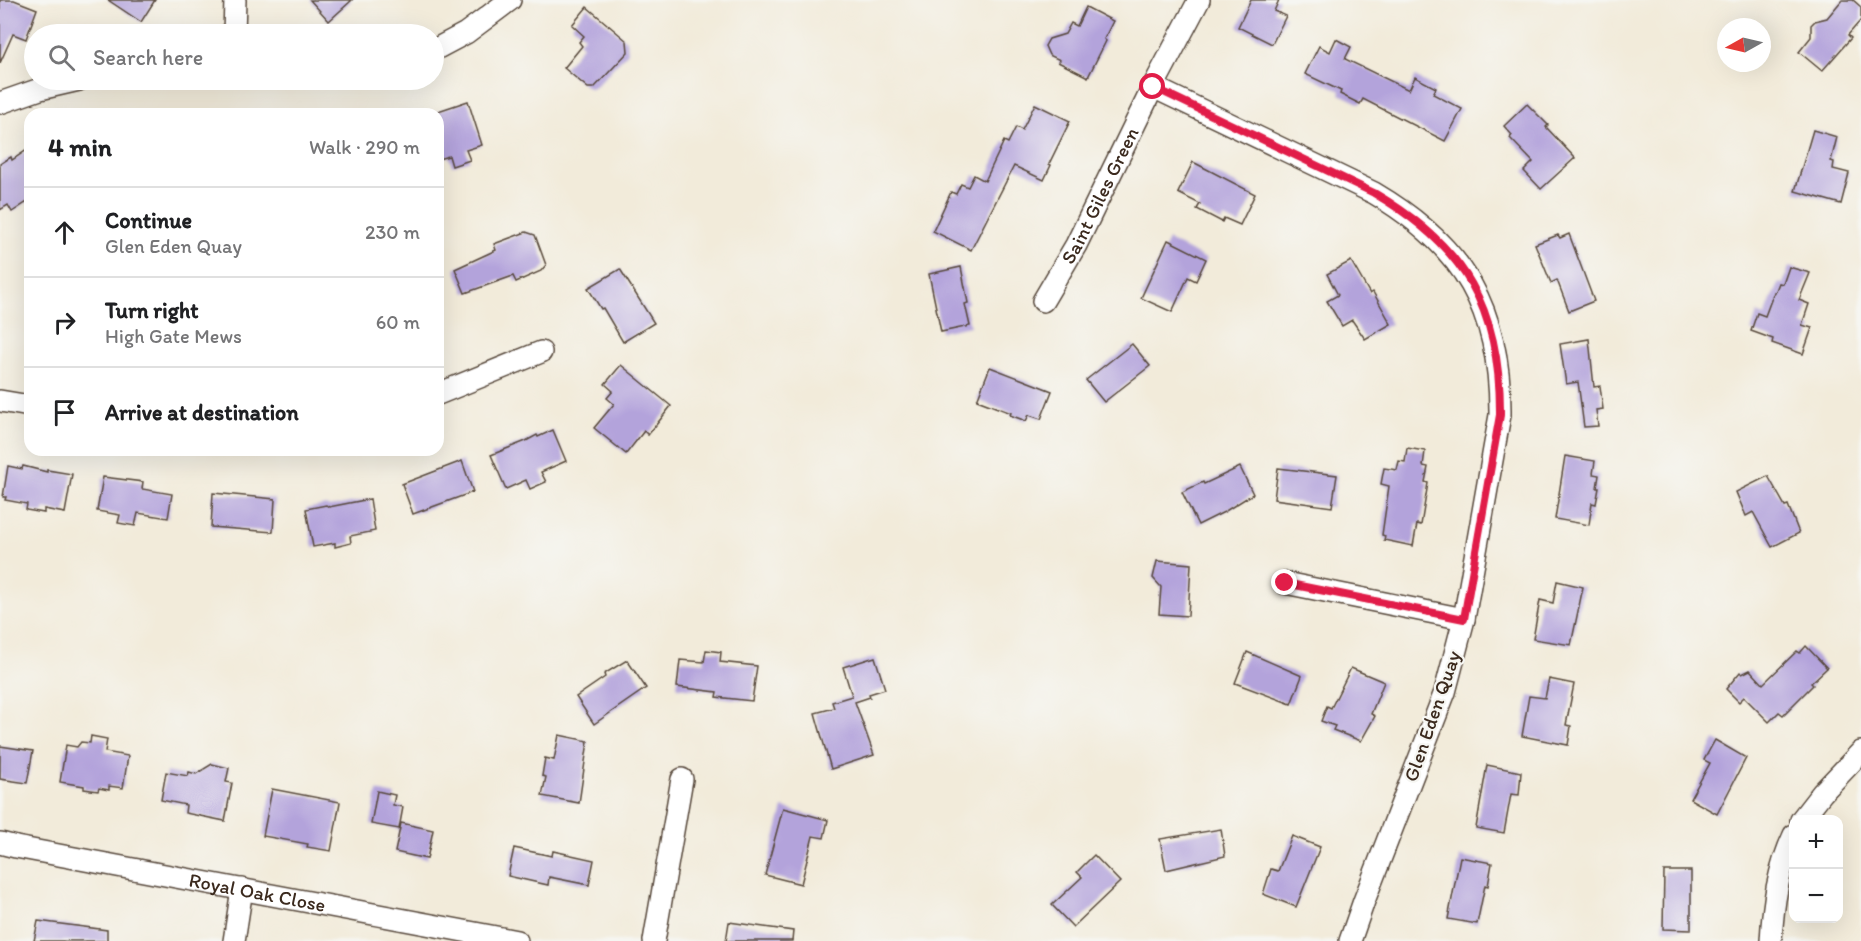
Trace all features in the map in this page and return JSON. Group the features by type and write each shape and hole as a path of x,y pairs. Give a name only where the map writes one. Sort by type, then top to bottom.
{"street":[{"path":"234,0 234,24"},
{"path":"444,45 466,33 510,0"},
{"path":"1153,87 1199,0"},
{"name":"Saint Giles Green","path":"1043,301 1076,245 1153,87"},
{"name":"Glen Eden Quay","path":"1153,87 1374,193 1403,210 1430,232 1454,258 1473,286 1484,310 1496,348 1500,381 1500,415 1464,619 1445,692 1350,941"},
{"path":"0,103 37,90"},
{"path":"444,392 542,352"},
{"path":"0,401 24,405"},
{"path":"1285,583 1464,619"},
{"path":"1804,815 1861,752"},
{"path":"654,941 682,779"},
{"name":"Royal Oak Close","path":"0,843 517,941"},
{"path":"1771,941 1773,905 1780,870 1789,848"},
{"path":"234,941 242,889"}],"building":[{"path":"0,0 14,0 37,9 32,24 24,24 24,38 13,34 0,63"},
{"path":"108,0 155,0 141,22"},
{"path":"310,0 352,0 329,21"},
{"path":"1251,0 1279,0 1274,11 1286,16 1272,44 1238,27"},
{"path":"1842,0 1853,0 1861,7 1861,20 1848,35 1851,38 1822,71 1799,52 1811,37 1811,25 1815,21 1827,18"},
{"path":"587,7 627,41 628,52 594,88 588,88 564,68 582,46 579,42 584,36 572,25"},
{"path":"1086,7 1113,21 1088,77 1058,62 1060,60 1049,55 1045,46 1049,39 1065,34 1071,23 1077,26"},
{"path":"1336,39 1351,47 1345,59 1409,90 1415,77 1436,88 1433,94 1462,109 1445,141 1363,99 1360,104 1340,94 1341,91 1305,74 1319,46 1330,52"},
{"path":"468,101 482,145 466,150 470,160 452,166 449,156 444,157 444,109"},
{"path":"1035,104 1070,121 1049,164 1051,165 1044,180 1014,166 971,250 933,231 951,192 956,194 961,184 968,187 974,175 985,181 1004,141 1008,143 1016,127 1022,130"},
{"path":"1527,104 1575,158 1541,189 1524,171 1533,162 1510,138 1512,135 1504,126"},
{"path":"1813,130 1837,137 1831,161 1834,162 1833,169 1849,173 1841,204 1795,191"},
{"path":"24,152 24,204 12,212 8,205 0,210 0,164 11,157 12,160"},
{"path":"1193,162 1255,194 1240,225 1224,218 1222,222 1197,209 1200,204 1178,193"},
{"path":"526,232 535,235 546,265 541,271 516,282 513,276 465,293 455,269 496,250 494,244"},
{"path":"1569,234 1594,301 1569,311 1557,280 1551,283 1535,244 1558,235 1560,238"},
{"path":"1168,240 1206,259 1196,281 1188,277 1172,312 1141,298"},
{"path":"1351,261 1370,294 1373,292 1391,324 1365,339 1352,320 1342,326 1327,301 1338,295 1327,274"},
{"path":"961,267 970,326 941,332 929,274"},
{"path":"1789,267 1810,273 1799,300 1809,304 1802,325 1812,328 1803,354 1772,343 1773,339 1751,331 1757,313 1765,316 1774,292 1779,283 1783,284"},
{"path":"620,269 654,323 623,342 588,288"},
{"path":"1589,339 1594,387 1600,386 1603,409 1596,410 1598,426 1584,427 1578,382 1566,384 1560,344"},
{"path":"1132,344 1150,366 1104,402 1086,380"},
{"path":"621,365 671,406 648,435 644,431 626,454 594,428 614,404 607,398 613,391 605,384"},
{"path":"990,367 1052,391 1041,419 1029,415 1026,421 977,400"},
{"path":"553,430 566,461 541,472 546,482 530,489 526,480 506,489 491,455"},
{"path":"1407,448 1425,451 1423,466 1428,467 1425,482 1428,483 1421,525 1417,524 1413,546 1384,540 1385,536 1382,535 1389,486 1381,484 1384,468 1397,470 1399,461 1405,462"},
{"path":"1565,456 1595,461 1593,474 1599,475 1597,488 1599,488 1596,504 1592,503 1589,525 1555,519"},
{"path":"462,461 473,492 413,514 402,484"},
{"path":"8,466 22,469 23,466 47,472 47,470 72,474 65,513 44,509 44,513 26,510 27,504 5,500 6,497 3,497"},
{"path":"1240,467 1253,494 1198,525 1182,492"},
{"path":"1278,468 1337,475 1332,507 1274,499"},
{"path":"1768,476 1785,506 1788,505 1799,533 1772,547 1753,512 1746,516 1736,492"},
{"path":"103,477 143,482 142,489 172,494 168,518 138,513 135,526 118,523 120,515 97,511"},
{"path":"213,493 275,499 273,532 211,527"},
{"path":"370,499 375,531 350,536 351,543 335,547 335,543 313,547 306,509"},
{"path":"1157,561 1191,564 1188,616 1159,614 1161,587 1153,578"},
{"path":"1557,581 1583,587 1571,645 1533,639 1540,600 1553,603"},
{"path":"1806,646 1827,668 1783,715 1779,712 1769,722 1744,697 1739,702 1726,689 1740,672 1742,674 1750,670 1763,684 1797,651 1800,653"},
{"path":"706,650 721,652 720,662 757,666 752,701 716,697 717,692 677,687 680,660 704,662"},
{"path":"1247,652 1302,676 1291,704 1235,683"},
{"path":"875,657 885,689 855,702 874,755 831,769 815,713 834,708 832,702 852,696 843,667"},
{"path":"627,660 646,688 594,724 576,697 605,677 604,674"},
{"path":"1351,668 1384,682 1371,714 1375,716 1361,741 1333,730 1335,726 1321,721 1327,706 1331,708"},
{"path":"1549,679 1574,684 1566,725 1571,726 1568,745 1522,736 1529,696 1545,698"},
{"path":"559,735 588,741 579,803 542,796 546,777 542,776 545,758 554,760"},
{"path":"91,736 107,739 105,752 128,756 123,788 109,786 109,790 99,788 98,791 60,782 66,745 77,747 81,742 90,743"},
{"path":"1715,740 1746,758 1717,814 1690,799 1710,763 1704,760"},
{"path":"0,746 33,751 27,783 0,779"},
{"path":"212,764 229,768 226,782 232,783 225,821 185,813 186,805 161,800 166,772 188,776 189,772 196,774"},
{"path":"1487,765 1521,772 1519,795 1511,794 1504,833 1476,828"},
{"path":"272,789 340,802 331,851 307,847 308,844 263,836"},
{"path":"377,791 395,795 393,805 403,807 399,829 371,824"},
{"path":"783,808 828,820 824,838 813,836 801,884 765,875"},
{"path":"401,823 433,830 427,859 395,852"},
{"path":"1221,829 1225,856 1166,870 1160,839"},
{"path":"1292,836 1320,847 1296,907 1263,894 1271,869 1278,871"},
{"path":"514,848 552,856 553,851 594,860 589,885 549,877 548,885 508,876"},
{"path":"1094,855 1120,882 1073,927 1052,905 1082,877 1077,872"},
{"path":"1460,857 1492,863 1477,924 1448,919"},
{"path":"1664,871 1691,871 1691,930 1663,929"},
{"path":"38,921 107,930 107,941 34,941"},
{"path":"729,922 793,931 792,941 726,941"}],"route":[{"path":"1153,87 1374,193 1403,210 1430,232 1454,258 1473,286 1484,310 1496,348 1500,381 1500,415 1464,619 1285,583"}]}
